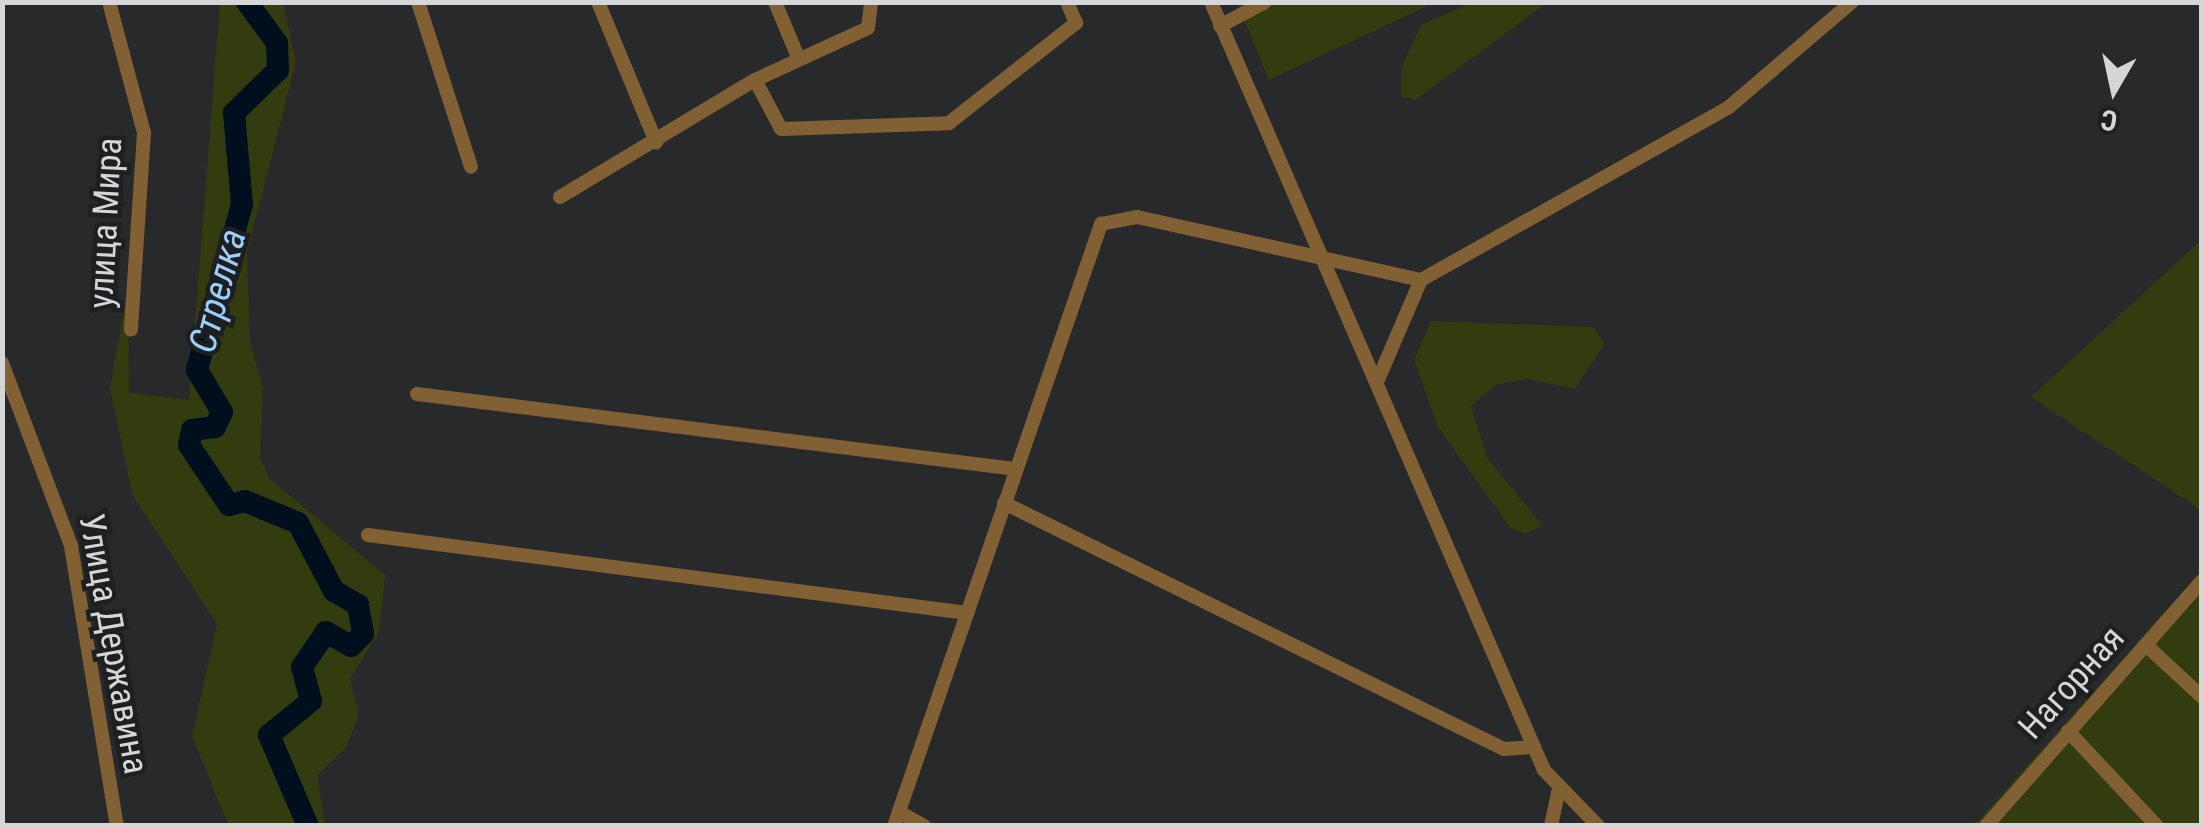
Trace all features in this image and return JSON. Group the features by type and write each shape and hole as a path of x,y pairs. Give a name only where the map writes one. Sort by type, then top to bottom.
{"street":[{"name":"улица Мира","path":"109,2 144,133 131,330"},
{"path":"418,2 471,168"},
{"path":"598,2 656,142"},
{"path":"776,2 798,57"},
{"path":"560,197 755,80 868,28 871,2"},
{"path":"755,80 781,129 949,123 1076,22 1068,2"},
{"path":"1211,2 1534,746 1559,789 1598,826"},
{"path":"1220,26 1265,2"},
{"path":"1377,382 1422,280 1729,107 1852,2"},
{"path":"924,826 896,819 1102,224 1136,217 1422,280"},
{"name":"Улица Державина","path":"2,362 71,546 118,826"},
{"path":"417,394 1016,469"},
{"path":"1004,503 1504,749 1534,746"},
{"path":"368,535 966,613"},
{"name":"Нагорная","path":"1986,826 2202,581"},
{"path":"2147,646 2202,698"},
{"path":"2068,731 2157,826"},
{"path":"1551,826 1559,789"}],"green space":[{"path":"1473,2 1547,3 1415,100 1401,97 1401,68 1421,25"},
{"path":"220,3 283,3 296,62 247,252 250,342 263,387 260,457 269,478 385,575 379,632 350,679 359,714 346,747 317,776 325,825 230,825 225,817 192,736 217,624 132,494 110,388 128,288 129,393 189,400"},
{"path":"1237,3 1434,3 1269,80"},
{"path":"2201,240 2201,510 2031,397"},
{"path":"1431,321 1593,327 1605,344 1575,389 1528,379 1497,384 1471,406 1488,459 1543,526 1525,534 1510,527 1438,427 1414,360"},
{"path":"2201,571 2201,825 1964,826 1978,821"}],"waterway":[{"name":"Стрелка","path":"247,2 277,43 278,70 234,113 242,204 197,370 222,412 215,427 192,430 189,445 229,505 245,501 298,523 334,591 358,605 363,634 351,646 326,632 302,667 311,701 269,735 308,826"}]}
